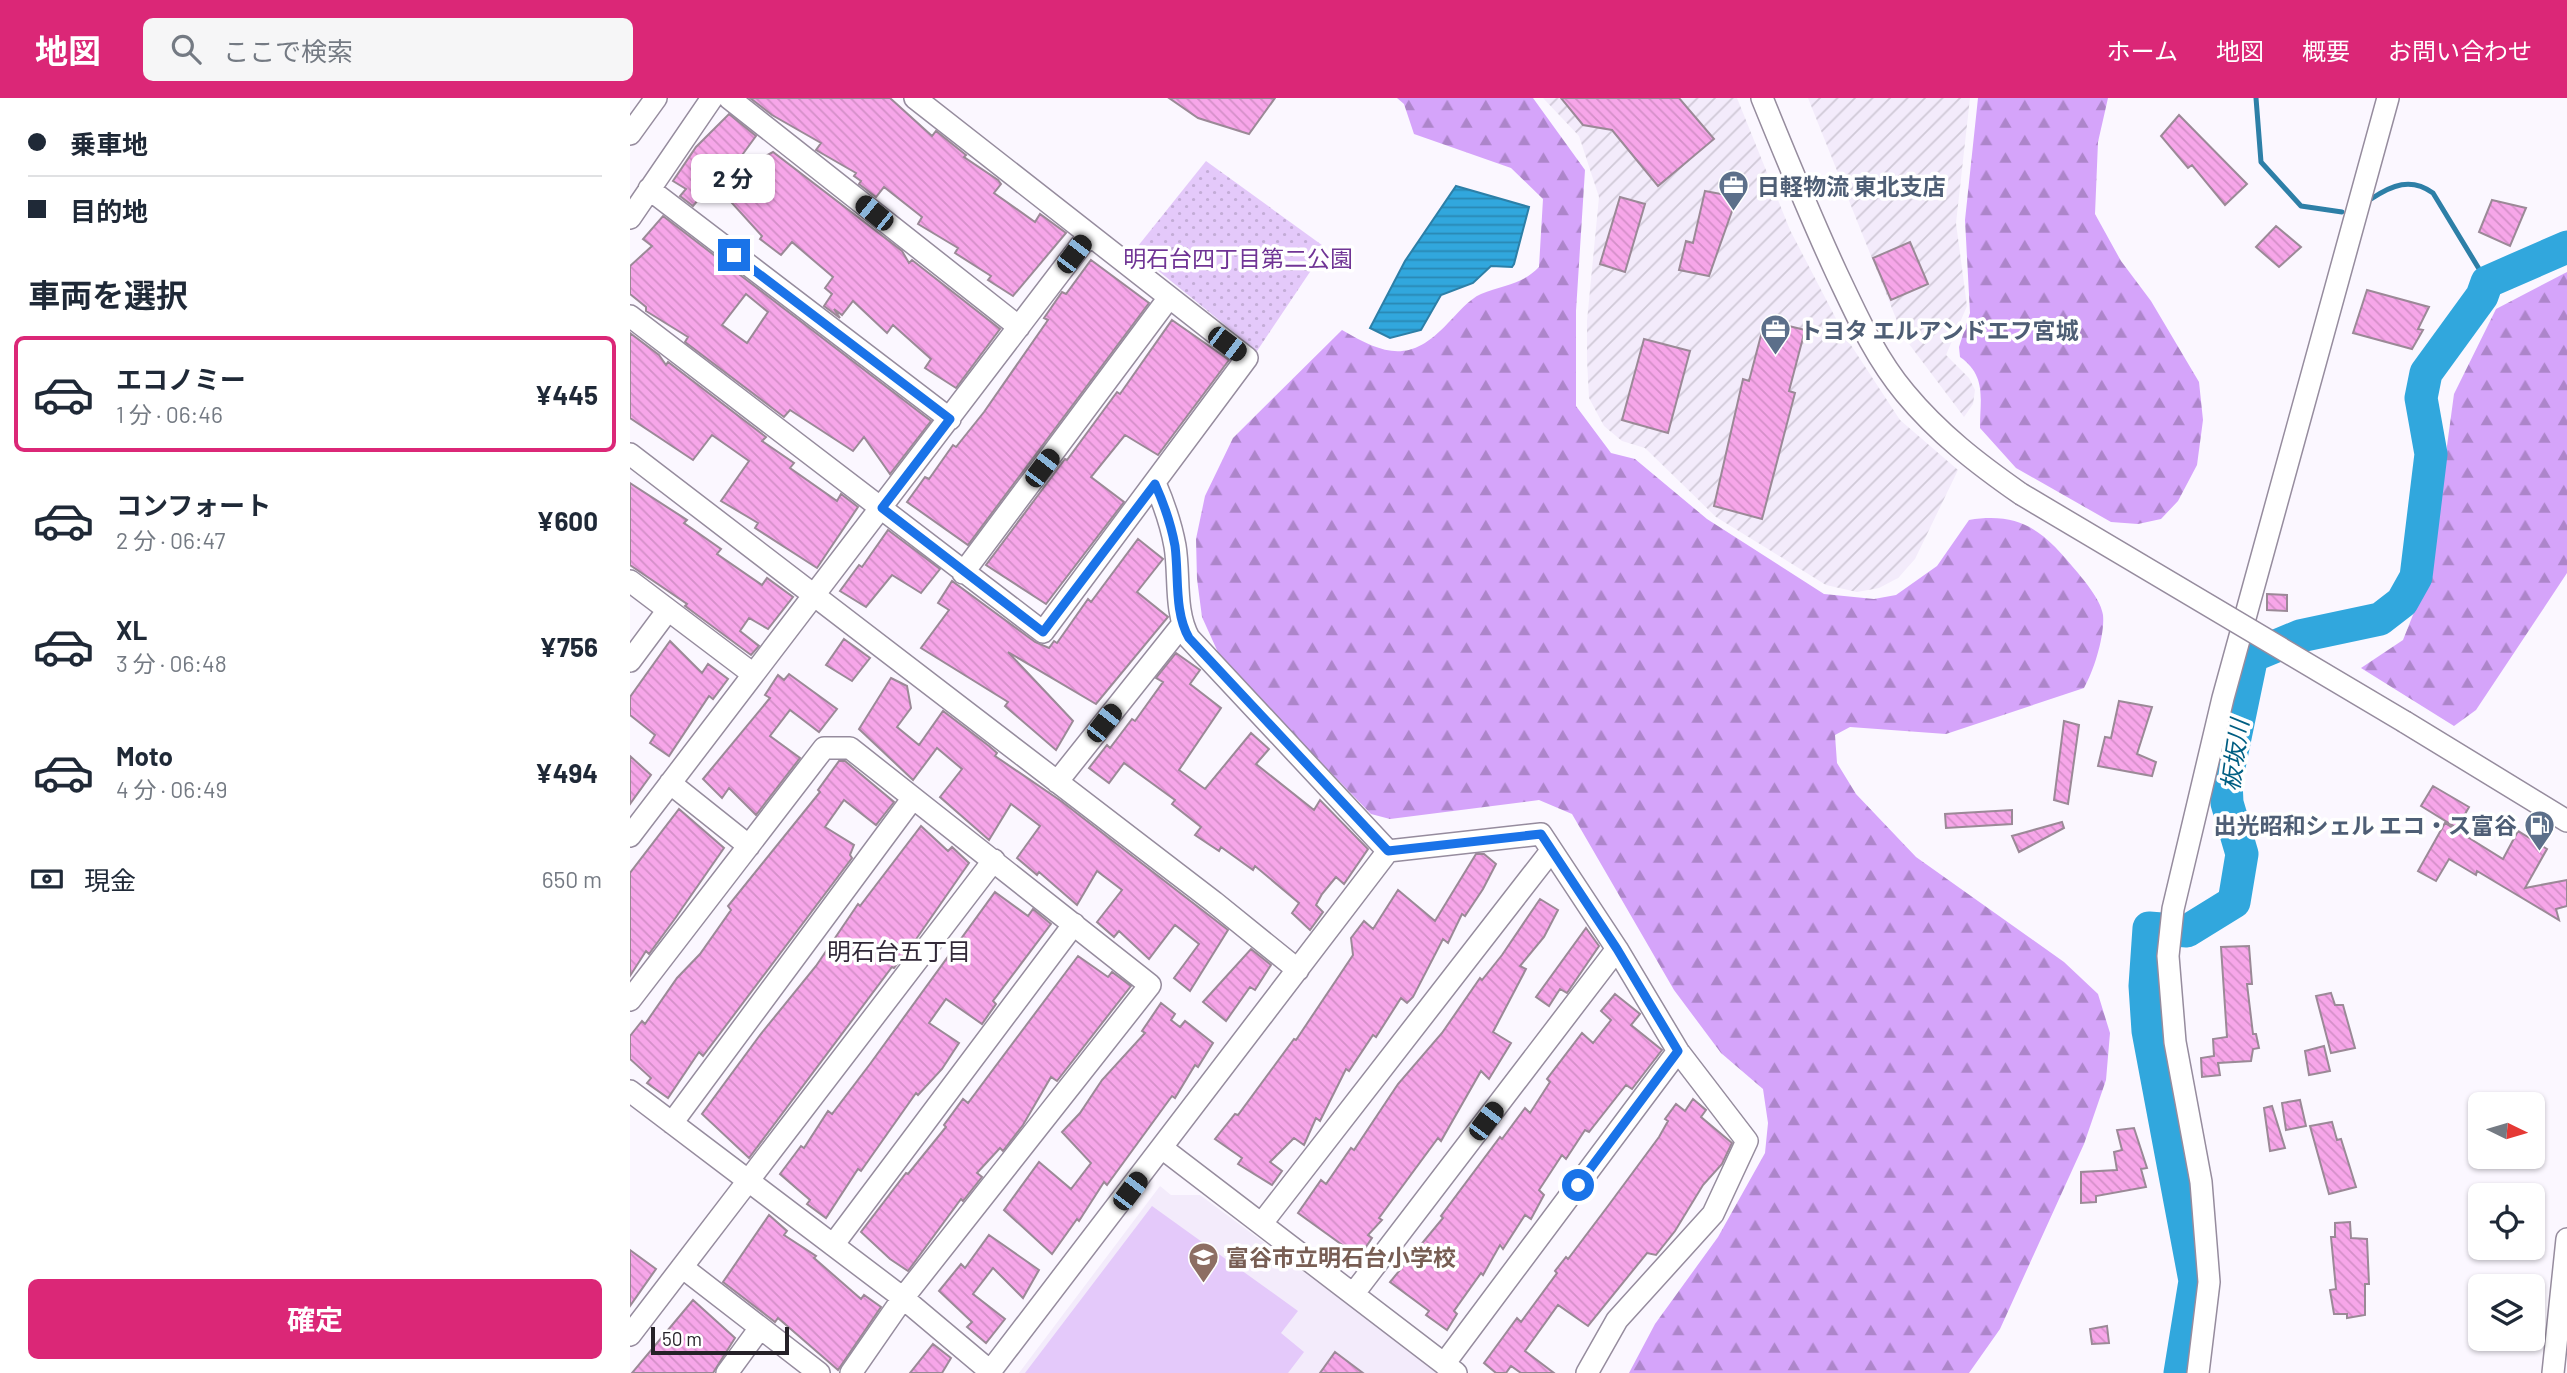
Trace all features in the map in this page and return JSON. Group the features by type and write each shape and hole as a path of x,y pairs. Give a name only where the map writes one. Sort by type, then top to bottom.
{"street":[{"path":"630,134 656,98"},
{"path":"630,218 712,98"},
{"path":"729,98 1019,327"},
{"path":"630,316 1043,632 1247,358 1168,299 915,98"},
{"path":"1762,98 1815,225 1866,335 1885,368 1956,448 2021,494 2567,821"},
{"path":"2198,1373 2209,1282 2201,1182 2175,1042 2169,947 2173,909 2223,698 2388,98"},
{"path":"649,189 950,419"},
{"path":"630,836 1088,236"},
{"path":"963,573 1168,299"},
{"path":"630,454 1298,970"},
{"path":"1155,484 1166,508 1175,546 1182,625 1221,675 1388,851"},
{"path":"630,581 753,674"},
{"path":"630,661 668,610"},
{"path":"1057,782 1182,625"},
{"path":"630,1000 824,748 850,748 1150,985 903,1298 851,1373"},
{"path":"670,783 748,846"},
{"path":"672,1123 913,799"},
{"path":"630,1091 903,1298 990,1372 1388,851 1541,834 1617,949 1678,1051 1747,1141 1713,1214 1617,1320 1587,1373"},
{"path":"1262,1223 1551,851"},
{"path":"630,1335 994,860"},
{"path":"833,1245 1074,924"},
{"path":"1354,1293 1617,949"},
{"path":"1162,1148 1450,1368 1678,1051"},
{"path":"2553,1373 2567,1239"},
{"path":"682,1267 819,1373"},
{"path":"727,1373 760,1328"}],"shaded area":[{"path":"1543,98 1737,98 1790,230 1845,336 1900,420 1958,470 1915,559 1898,578 1879,588 1857,592 1826,585 1716,517 1645,448 1622,441 1604,426 1589,398 1587,360 1587,321 1599,197 1579,136"},
{"path":"1808,98 1970,98 1956,223 1967,306 1946,355 1969,378 1975,390 1973,404 1964,417 1903,336"},
{"name":"富谷市立明石台小学校","path":"1160,1186 1171,1195 1200,1195 1440,1373 1019,1373"}],"green space":[{"path":"1397,98 1533,98 1585,170 1576,311 1576,406 1611,453 1635,459 1707,519 1824,594 1874,599 1896,595 1937,566 1969,520 1988,518 2020,523 2044,537 2078,573 2100,604 2103,615 2101,642 2084,688 1946,734 1850,727 1835,735 1837,763 1856,794 1916,857 2064,962 2098,994 2110,1033 2106,1080 2084,1144 2000,1329 1969,1373 1629,1373 1655,1324 1718,1237 1765,1153 1768,1123 1763,1089 1721,1053 1674,990 1572,814 1539,800 1390,819 1371,814 1221,659 1202,617 1196,539 1205,496 1233,438 1342,330 1384,350 1409,350 1434,336 1477,296 1519,281 1539,267 1543,199 1511,168 1414,134 1404,104"},
{"path":"1978,98 2108,98 2098,142 2095,214 2121,261 2151,301 2199,382 2203,420 2197,465 2178,501 2161,519 2138,524 2111,522 2016,468 1980,428 1981,398 1978,380 1969,364 1960,357 1959,347 1970,313 1965,220"},
{"name":"明石台四丁目第二公園","path":"1206,161 1326,248 1257,351 1134,251"},
{"path":"2567,272 2567,573 2476,710 2454,726 2361,668 2403,640 2430,572 2454,394 2496,309"},
{"name":"富谷市立明石台小学校","path":"1152,1206 1298,1311 1281,1333 1304,1352 1288,1373 1025,1373"}],"water":[{"path":"1456,186 1529,207 1514,264 1512,267 1491,266 1473,283 1441,295 1421,330 1390,338 1370,328 1405,261"}],"building":[{"path":"750,98 890,98 932,136 936,131 966,155 964,157 998,180 1001,184 994,193 1035,222 1040,214 1066,233 1013,296 988,280 991,276 955,253 958,248 918,224 922,217 884,187 876,197 859,184 861,181 854,176 856,173 816,150 821,143 772,115"},
{"path":"1169,98 1275,98 1249,134 1198,118"},
{"path":"1561,98 1679,98 1714,139 1658,186 1612,130 1583,125"},
{"path":"729,114 756,136 726,177 773,152 902,251 909,263 912,260 1000,329 956,388 925,368 931,359 893,325 887,333 853,301 842,315 834,309 840,318 824,306 832,294 825,288 833,277 792,242 781,255 760,239 762,236 713,182 693,206 680,196 686,189 673,181 696,147"},
{"path":"2179,115 2247,184 2225,205 2192,165 2188,168 2161,136"},
{"path":"1705,191 1737,197 1709,276 1679,270 1686,241 1693,243"},
{"path":"1620,197 1645,204 1625,272 1600,264"},
{"path":"2492,200 2526,208 2510,246 2479,232"},
{"path":"663,216 931,421 890,474 864,437 853,451 790,410 784,417 685,342 688,337 646,311 646,307 630,294 630,266 652,246 643,239","holes":["746,294 768,312 747,343 722,325"]},
{"path":"2276,226 2301,247 2279,267 2256,247"},
{"path":"1910,242 1928,284 1891,300 1873,258"},
{"path":"1091,260 1149,303 968,545 907,502 925,477 929,479 953,445 956,447 984,412 1048,320 1044,318 1062,292 1066,294"},
{"path":"2367,290 2429,307 2418,329 2423,330 2412,349 2353,333"},
{"path":"1172,320 1229,360 1158,455 1125,435 1091,477 1124,502 1046,604 986,565 1117,392 1120,394"},
{"path":"1765,320 1805,330 1789,391 1795,393 1762,519 1714,506 1743,379 1749,381"},
{"path":"630,333 659,355 666,365 668,362 766,437 762,441 794,463 790,468 837,501 841,494 858,507 817,568 755,528 758,523 721,501 749,461 712,435 693,460 630,418"},
{"path":"1644,339 1690,351 1668,433 1622,420"},
{"path":"630,483 687,520 684,523 721,549 717,554 762,585 767,578 793,597 768,629 749,618 740,631 759,646 751,655 685,606 687,604 630,565"},
{"path":"888,530 940,569 921,593 892,575 866,607 840,591 859,565 862,567"},
{"path":"1138,539 1163,559 1137,592 1168,617 1096,704 1008,652 1073,721 1056,750 1005,706 1008,702 921,648 949,610 938,603 952,581 1035,642 1049,648 1054,641 1057,643 1088,599 1091,602"},
{"path":"2267,594 2287,595 2287,611 2267,610"},
{"path":"844,639 870,658 852,681 826,665"},
{"path":"670,641 702,673 708,664 728,679 713,699 709,696 669,756 650,743 655,735 630,715 630,697"},
{"path":"1176,653 1200,670 1190,684 1221,708 1179,770 1205,789 1251,733 1269,749 1256,764 1314,810 1320,800 1368,849 1344,884 1336,877 1322,894 1316,905 1323,912 1310,930 1292,913 1299,903 1255,866 1253,870 1221,847 1219,851 1195,835 1201,827 1172,804 1175,800 1124,763 1109,783 1089,768 1107,745 1110,748 1132,719 1135,721 1163,682 1156,678"},
{"path":"789,674 837,709 819,732 790,710 770,736 800,758 756,815 729,788 722,798 703,779 770,698 765,695 778,675 784,680"},
{"path":"891,678 907,686 911,708 897,727 919,745 943,711 989,746 997,753 995,756 1061,801 1228,930 1190,991 1174,978 1199,944 1175,925 1149,959 1119,931 1114,937 1097,922 1122,890 1097,871 1077,905 1039,872 1037,875 1017,858 1040,826 1011,804 989,840 940,797 962,769 937,748 913,780 859,729"},
{"path":"2119,701 2152,707 2137,754 2156,762 2152,776 2098,766 2105,737 2111,738"},
{"path":"2064,721 2079,725 2068,804 2054,800"},
{"path":"630,756 651,775 630,804"},
{"path":"839,761 845,761 894,802 876,825 844,800 825,827 854,845 850,855 852,858 703,1056 699,1052 668,1098 647,1083 651,1078 630,1059 630,1036 642,1021 645,1024 677,978 700,954 731,910 728,906 820,792 818,790"},
{"path":"2433,786 2469,807 2457,828 2421,806"},
{"path":"679,809 724,848 674,920 649,954 646,951 630,976 630,873"},
{"path":"2012,810 2012,824 1946,828 1945,814"},
{"path":"2062,822 2064,828 2019,852 2012,836"},
{"path":"2445,823 2503,859 2518,831 2547,849 2525,888 2567,880 2567,906 2556,909 2559,920 2477,871 2476,875 2449,859 2436,881 2418,871"},
{"path":"921,826 948,851 952,847 969,863 912,945 894,968 892,967 749,1158 702,1114 760,1035 816,966 858,904 860,906"},
{"path":"1476,854 1484,854 1496,864 1483,889 1465,916 1462,914 1448,943 1443,939 1413,997 1407,1003 1401,998 1376,1037 1373,1035 1349,1071 1346,1069 1320,1121 1316,1118 1304,1145 1294,1138 1270,1162 1282,1171 1272,1185 1238,1164 1242,1158 1215,1139 1235,1114 1238,1115 1294,1039 1296,1040 1353,955 1351,938 1364,921 1373,929 1398,890 1435,921"},
{"path":"995,892 1028,916 1033,909 1051,924 993,1001 996,1004 982,1024 946,999 929,1023 959,1043 942,1069 918,1095 916,1093 861,1171 858,1169 826,1218 807,1204 810,1200 780,1174 801,1146 804,1148 828,1111 832,1114"},
{"path":"1540,899 1558,910 1544,937 1520,966 1526,969 1493,1032 1511,1043 1489,1079 1481,1071 1441,1141 1438,1138 1379,1218 1382,1220 1368,1235 1372,1238 1359,1257 1298,1213 1321,1180 1326,1184 1351,1148 1354,1150 1398,1084 1442,1033 1480,978 1482,980 1502,955"},
{"path":"1586,928 1599,946 1567,993 1560,989 1549,1006 1536,997"},
{"path":"2249,946 2252,984 2247,984 2253,1034 2256,1034 2259,1048 2253,1049 2251,1061 2218,1063 2220,1075 2202,1077 2201,1058 2214,1056 2213,1039 2227,1037 2221,947"},
{"path":"1251,949 1271,965 1255,990 1250,987 1226,1021 1203,1002"},
{"path":"1078,956 1108,977 1112,972 1131,986 1057,1081 1051,1077 1023,1125 1003,1151 1000,1148 977,1173 982,1177 963,1201 961,1199 908,1271 890,1259 861,1232 906,1173 908,1174 946,1127 944,1125 963,1099 968,1103"},
{"path":"2331,993 2335,1005 2343,1005 2355,1048 2331,1053 2316,996"},
{"path":"1615,994 1640,1014 1631,1025 1662,1050 1632,1089 1626,1085 1589,1132 1585,1130 1566,1159 1562,1155 1539,1190 1544,1195 1531,1219 1525,1215 1503,1249 1500,1245 1483,1275 1481,1273 1454,1311 1457,1314 1447,1330 1426,1315 1429,1311 1390,1282 1443,1218 1441,1216 1500,1137 1502,1139 1525,1108 1530,1113 1550,1082 1547,1079 1582,1033 1593,1043 1611,1020 1601,1011"},
{"path":"1161,1003 1175,1014 1171,1020 1180,1027 1185,1021 1213,1043 1198,1067 1195,1065 1175,1098 1172,1096 1107,1185 1104,1182 1079,1221 1077,1219 1052,1254 1004,1210 1039,1162 1071,1189 1091,1163 1062,1132 1080,1113 1102,1080 1145,1033 1142,1031"},
{"path":"2324,1046 2330,1071 2309,1075 2305,1051"},
{"path":"1693,1099 1706,1110 1701,1117 1732,1143 1722,1164 1703,1185 1675,1231 1656,1255 1647,1253 1588,1326 1558,1305 1525,1351 1554,1373 1521,1373 1511,1366 1506,1373 1496,1373 1484,1363 1517,1318 1521,1322 1557,1273 1555,1271 1566,1257 1568,1259 1608,1206 1659,1137 1668,1121 1665,1119 1676,1104 1685,1111"},
{"path":"2300,1100 2306,1126 2286,1130 2282,1103"},
{"path":"2272,1106 2285,1148 2270,1151 2264,1108"},
{"path":"2332,1122 2337,1140 2341,1139 2356,1187 2329,1194 2310,1126"},
{"path":"2134,1128 2147,1168 2141,1169 2146,1187 2096,1196 2096,1202 2081,1203 2081,1172 2117,1170 2114,1152 2122,1150 2117,1130"},
{"path":"769,1215 787,1231 784,1235 816,1256 814,1258 861,1299 864,1295 881,1307 838,1370 778,1318 775,1322 723,1282"},
{"path":"2350,1222 2351,1238 2367,1239 2369,1284 2365,1284 2365,1315 2347,1318 2347,1314 2334,1314 2330,1290 2336,1289 2331,1237 2335,1237 2335,1223"},
{"path":"989,1235 1039,1270 1023,1298 993,1268 973,1294 1005,1319 986,1343 967,1327 972,1322 939,1291 961,1264 965,1268"},
{"path":"630,1250 656,1269 630,1306"},
{"path":"693,1300 735,1338 713,1373 632,1373"},
{"path":"2107,1326 2109,1343 2092,1344 2090,1329"},
{"path":"933,1344 951,1358 942,1373 910,1373"},
{"path":"1335,1352 1363,1373 1320,1373"}],"waterway":[{"path":"2256,98 2261,162 2301,206 2342,212"},
{"path":"2371,199 2386,190 2409,184 2433,193 2487,282"},
{"name":"板坂川","path":"2180,1373 2195,1281 2148,1031 2145,986 2149,928 2187,931 2234,902 2242,854 2227,803 2226,781 2252,656 2300,636 2380,619 2402,602 2416,577 2431,454 2421,398 2426,373 2482,296 2487,282 2567,247"}],"place":[{"name":"日軽物流 東北支店","path":"1734,213"},
{"name":"トヨタ エルアンドエフ宮城","path":"1776,357"},
{"name":"出光昭和シェル エコ・ス富谷","path":"2540,852"},
{"name":"富谷市立明石台小学校","path":"1203,1284"}],"district":[{"name":"明石台五丁目","path":"899,950"}],"route":[{"path":"734,255 950,419 882,508 1043,632 1155,484 1166,508 1175,546 1182,625 1189,638 1388,851 1541,834 1617,949 1678,1051 1578,1185"}]}
